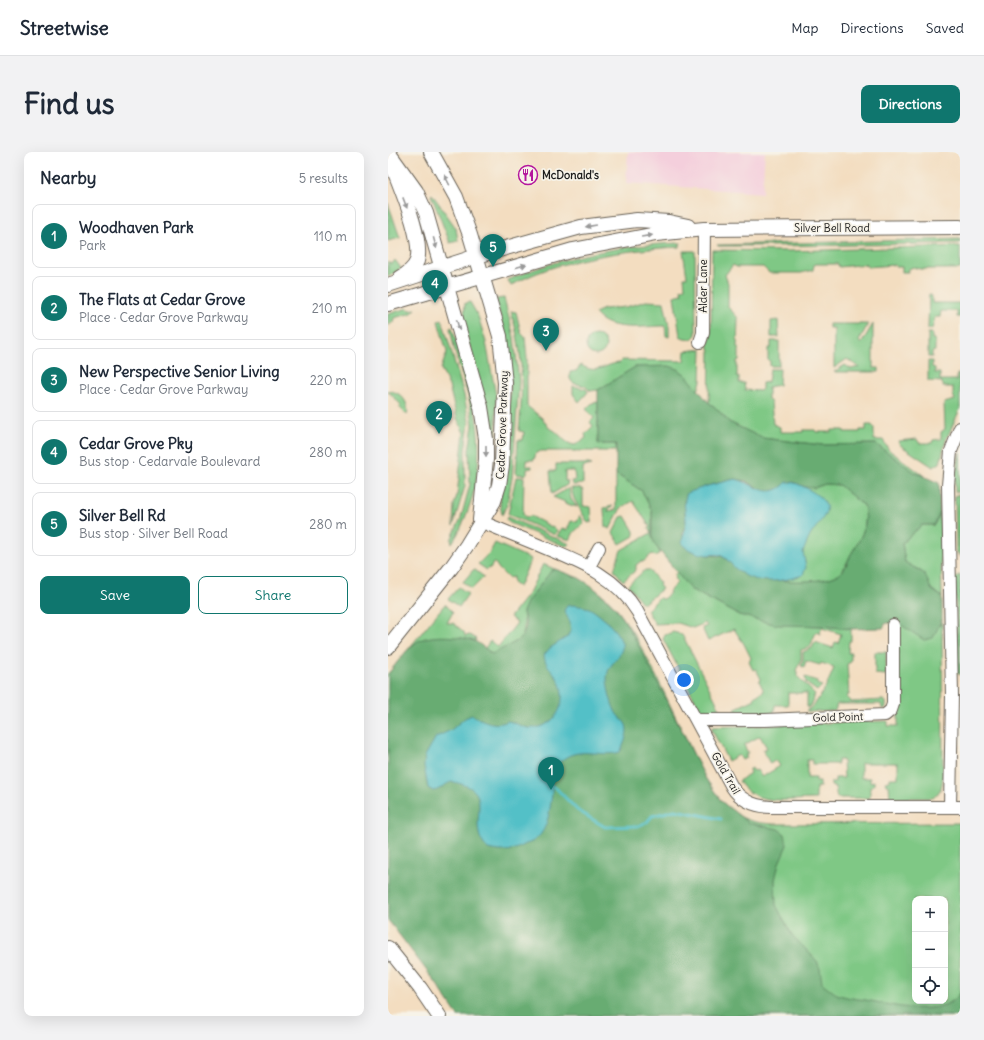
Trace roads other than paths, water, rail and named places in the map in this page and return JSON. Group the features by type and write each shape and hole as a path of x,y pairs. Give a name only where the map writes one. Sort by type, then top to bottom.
{"street":[{"path":"388,152 403,171 426,213 448,287"},
{"path":"388,152 411,216 417,249 417,260 411,270 389,285"},
{"path":"431,152 456,197 484,277"},
{"name":"Silver Bell Road","path":"389,285 477,256 557,233 601,224 651,220 704,229"},
{"name":"Silver Bell Road","path":"388,304 590,246 629,238 704,229 960,227"},
{"name":"Alder Lane","path":"700,342 703,333 704,229"},
{"name":"Cedar Grove Parkway","path":"388,647 467,546 480,521 494,501 499,485 502,465 505,383 500,336 484,277"},
{"name":"Cedar Grove Parkway","path":"448,287 480,400 486,439 486,459 480,521"},
{"path":"955,807 948,485 950,456 960,428"},
{"name":"Gold Trail","path":"480,521 589,567 613,582 632,603 735,792 740,797 756,805 770,807 955,807"},
{"path":"589,567 599,548"},
{"name":"Gold Point","path":"697,720 765,720 885,715 891,710 893,704 893,624"},
{"path":"388,948 420,988 439,1016"}],"water":[{"path":"735,479 767,491 774,491 787,482 794,483 813,492 824,502 826,506 825,515 811,535 803,552 806,567 803,575 777,581 751,578 736,569 722,556 696,553 682,544 686,525 684,504 687,493"},
{"path":"568,605 589,608 605,620 620,638 622,649 608,671 607,681 614,708 626,726 627,733 625,742 620,752 605,754 575,754 568,756 561,761 555,769 552,779 550,810 541,834 532,842 512,850 498,851 488,849 482,841 479,832 479,805 478,798 474,791 467,786 452,782 433,791 428,788 424,766 425,756 436,737 451,730 465,718 472,715 494,723 503,723 508,721 528,728 547,724 554,718 561,703 562,694 556,676 547,664 544,655 550,648 567,637 571,630 570,622 564,610"}],"waterway":[{"path":"552,786 556,788 577,810 605,827 638,826 647,822 652,816 675,810 721,819"}],"place":[{"name":"McDonald's","path":"528,175"},
{"name":"Silver Bell Rd","path":"493,267"},
{"name":"Cedar Grove Pky","path":"435,303"},
{"name":"New Perspective Senior Living","path":"546,351"},
{"name":"The Flats at Cedar Grove","path":"439,434"},
{"name":"Woodhaven Park","path":"551,790"}]}
